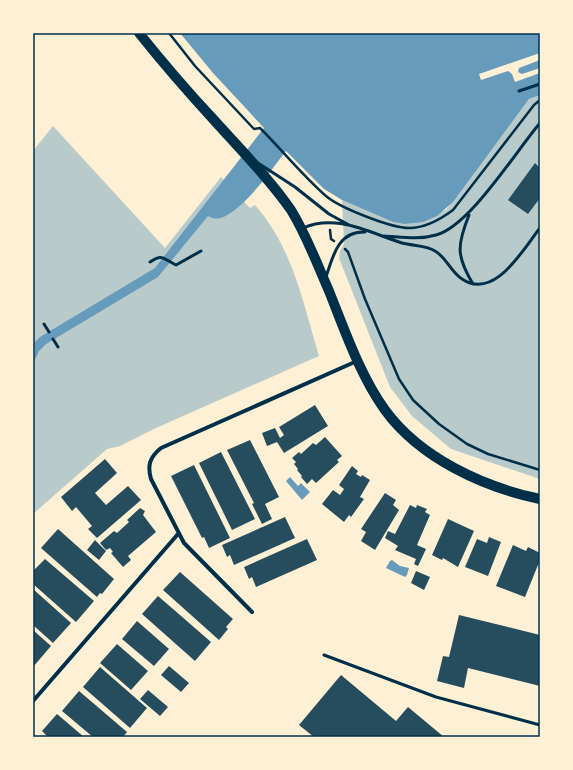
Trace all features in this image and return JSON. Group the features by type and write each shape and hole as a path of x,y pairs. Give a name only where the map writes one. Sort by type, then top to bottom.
{"main road":[{"path":"139,33 284,200 301,229 373,392 385,410 402,430 423,448 451,465 477,478 540,499"}],"street":[{"path":"252,612 190,551 178,534 151,479 149,460 154,453 161,448 358,360"},
{"path":"33,701 178,534"}],"lane":[{"path":"519,91 540,84"},
{"path":"381,235 414,238 437,235 454,227 470,213 540,123"},
{"path":"244,153 295,187 329,214 355,228"},
{"path":"470,213 460,239 459,252 464,269 474,284"},
{"path":"301,229 322,222 334,223 436,251 456,274 467,282 474,284 486,284 500,276 516,260 540,228"},
{"path":"325,282 334,252 341,241 354,233 371,232"},
{"path":"150,262 159,257 163,257 176,265 201,251"},
{"path":"44,324 49,332"},
{"path":"53,339 58,347"},
{"path":"324,655 436,698 540,725"}],"path":[{"path":"169,33 196,66 254,129 260,128 328,198 349,209 382,222 408,228 426,225 442,218 453,210 534,105 540,100"},
{"path":"342,246 348,252 365,299 399,379 413,400 439,424 467,444 488,454 540,470"}],"shaded area":[{"path":"540,95 540,479 451,449 412,416 390,387 339,258 340,251 344,244 342,200 393,222 404,224 446,210 529,99"},
{"path":"53,126 165,248 221,177 250,208 255,205 279,239 288,258 302,296 319,356 156,428 120,446 107,449 33,514 33,151"}],"water":[{"path":"180,33 540,33 540,95 529,99 453,202 437,216 423,222 404,224 393,222 342,200 324,189 286,151 261,183 239,207 228,215 217,218 208,216 158,277 46,344 39,351 33,364 33,344 40,337 155,268 264,128 213,73"},
{"path":"290,477 298,486 301,483 310,492 302,500 286,481"},
{"path":"392,560 400,566 409,568 405,577 386,568"}],"pier":[{"path":"540,53 540,60 519,68 518,72 522,74 540,68 540,73 515,82 512,74 508,71 481,80 479,74"}],"building":[{"path":"535,163 540,168 540,198 528,214 508,200"},
{"path":"315,405 328,426 284,453 277,442 267,446 262,433 275,428 280,438 284,435 279,427"},
{"path":"325,437 342,456 337,460 339,462 316,483 312,479 307,484 301,477 302,476 294,464 296,462 292,458 299,452 301,454 313,443 316,445"},
{"path":"250,440 279,497 265,504 272,519 262,524 252,504 254,503 227,450"},
{"path":"221,452 255,519 232,530 199,463"},
{"path":"105,459 117,473 95,493 106,505 128,486 141,500 97,538 88,529 92,526 76,507 72,511 61,497"},
{"path":"194,465 230,538 209,548 204,537 202,538 171,476"},
{"path":"352,466 358,471 356,474 361,477 362,475 370,480 360,497 364,499 351,517 349,515 344,522 322,504 333,490 340,495 344,489 339,485"},
{"path":"385,493 396,500 393,505 399,510 375,550 361,541 366,532 361,529"},
{"path":"410,505 416,508 417,505 427,509 425,512 430,515 417,545 426,549 418,566 414,564 416,559 395,550 398,546 385,538 388,531 395,534"},
{"path":"140,508 145,511 143,515 156,532 128,556 131,560 123,567 111,553 113,552 110,548 106,550 100,543 114,531 117,533 129,522 127,520"},
{"path":"285,517 295,538 234,565 230,555 227,557 222,545"},
{"path":"448,519 474,531 458,567 443,558 442,560 432,555"},
{"path":"58,529 114,579 102,594 100,593 97,597 41,548"},
{"path":"489,537 501,542 488,576 465,567 477,539 487,543"},
{"path":"307,539 317,560 256,587 252,577 249,579 244,567"},
{"path":"95,540 106,551 99,560 87,550"},
{"path":"513,545 526,551 528,547 540,553 540,560 525,597 496,586"},
{"path":"45,559 94,601 76,622 33,584 33,571"},
{"path":"416,571 430,577 424,590 411,583"},
{"path":"180,572 233,619 226,627 228,629 219,640 163,590"},
{"path":"33,589 71,623 53,643 33,625"},
{"path":"158,596 211,642 195,661 142,614"},
{"path":"459,615 540,635 540,686 468,668 464,688 437,681 443,656 449,657"},
{"path":"137,621 169,649 154,666 122,639"},
{"path":"33,630 51,646 33,667"},
{"path":"117,644 148,671 131,690 100,663"},
{"path":"169,666 189,683 181,692 161,675"},
{"path":"100,667 147,708 130,728 83,687"},
{"path":"341,675 396,721 408,707 444,737 314,737 299,725"},
{"path":"148,690 168,707 160,716 140,699"},
{"path":"79,691 127,732 123,737 93,737 62,711"},
{"path":"57,714 84,737 48,737 42,731"}]}
